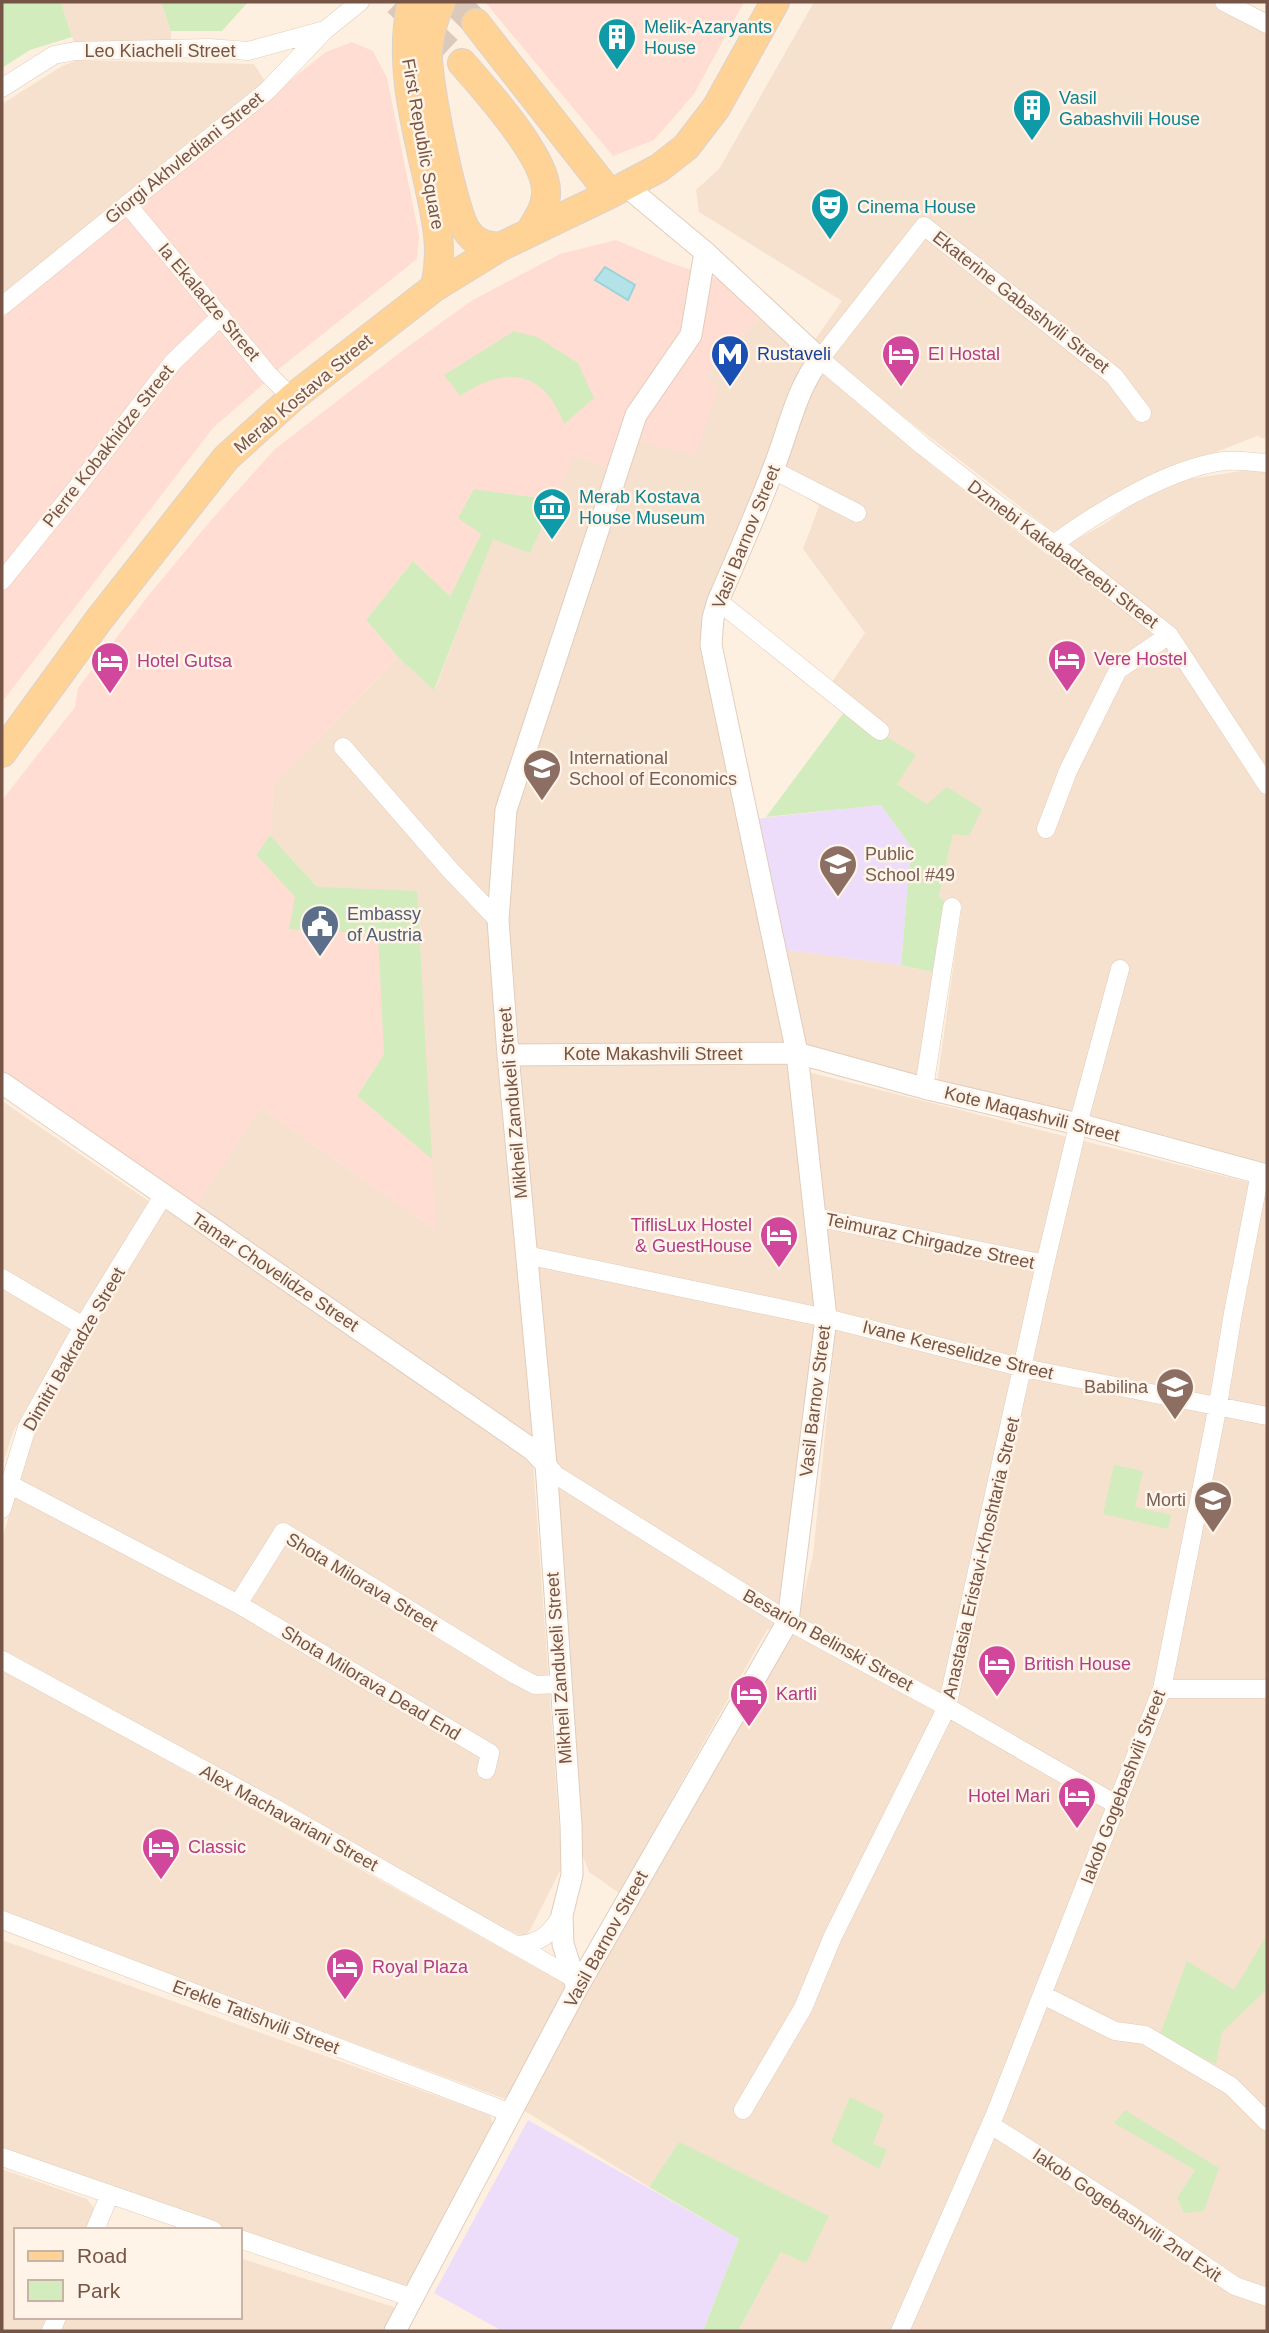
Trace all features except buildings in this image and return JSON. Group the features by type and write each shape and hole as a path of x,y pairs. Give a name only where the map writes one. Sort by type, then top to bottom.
{"main road":[{"name":"First Republic Square","path":"412,2 408,25 407,65 440,236 441,253 435,287"},
{"name":"First Republic Square","path":"441,2 430,39 428,65 456,201 468,232 485,246 500,247"},
{"name":"Merab Kostava Street","path":"2,753 98,621 226,458 292,398 435,287 531,230 659,168 686,147 702,128 775,2"},
{"path":"476,23 618,190"},
{"path":"462,63 505,116 543,172 547,187 546,201 531,230"}],"street":[{"name":"Giorgi Akhvlediani Street","path":"2,306 267,91 325,30 360,2"},
{"path":"1224,2 1267,24"},
{"name":"Leo Kiacheli Street","path":"2,88 54,55 75,51 209,48 248,51 325,30"},
{"path":"618,190 705,252 820,359"},
{"name":"Ia Ekaladze Street","path":"127,204 268,374 292,398"},
{"name":"Ekaterine Gabashvili Street","path":"820,359 925,226 1114,376 1142,413"},
{"name":"Mikheil Zandukeli Street","path":"576,1983 563,1944 562,1915 573,1864 546,1464 498,920 506,810 636,415 691,335 705,252"},
{"name":"Pierre Kobakhidze Street","path":"2,581 173,362 221,316"},
{"name":"Vasil Barnov Street","path":"395,2331 511,2113 576,1983 788,1621 826,1318 797,1054 711,645 713,618 718,601 803,390 820,359"},
{"name":"Dzmebi Kakabadzeebi Street","path":"820,359 1001,507 1054,544 1169,635 1267,785"},
{"path":"1054,544 1130,496 1183,471 1224,461 1267,463"},
{"path":"773,470 857,513"},
{"path":"718,601 880,731"},
{"path":"1046,829 1068,771 1118,670 1169,635"},
{"path":"344,747 451,871 498,920"},
{"path":"924,1088 952,907"},
{"name":"Anastasia Eristavi-Khoshtaria Street","path":"743,2110 803,2008 834,1936 947,1707 1045,1264 1078,1124 1120,969"},
{"name":"Kote Makashvili Street","path":"508,1055 797,1054"},
{"name":"Kote Maqashvili Street","path":"797,1054 924,1088 1078,1124 1264,1174"},
{"name":"Tamar Chovelidze Street","path":"2,1083 499,1426 533,1450 546,1464"},
{"name":"Iakob Gogebashvili Street","path":"905,2329 1043,1995 1162,1689 1218,1405 1233,1313 1264,1174"},
{"name":"Dimitri Bakradze Street","path":"2,1509 27,1427 83,1326 163,1196"},
{"name":"Teimuraz Chirgadze Street","path":"815,1217 1045,1264"},
{"name":"Ivane Kereselidze Street","path":"526,1255 826,1318 1024,1368 1267,1416"},
{"path":"2,1278 83,1326"},
{"name":"Besarion Belinski Street","path":"546,1464 556,1475 788,1621 947,1707 1117,1805"},
{"path":"9,1484 238,1604"},
{"name":"Shota Milorava Street","path":"238,1604 283,1532 514,1674 535,1685 560,1685"},
{"name":"Shota Milorava Dead End","path":"238,1604 490,1753 486,1770"},
{"name":"Alex Machavariani Street","path":"2,1660 276,1809 516,1945 576,1983"},
{"path":"1162,1689 1267,1689"},
{"path":"516,1945 539,1941 551,1932 562,1915"},
{"name":"Erekle Tatishvili Street","path":"2,1920 511,2113"},
{"path":"1043,1995 1115,2031 1145,2035 1231,2086 1267,2122"},
{"name":"Iakob Gogebashvili 2nd Exit","path":"990,2124 1235,2286 1267,2297"},
{"path":"2,2157 207,2228"},
{"path":"96,2228 110,2194"},
{"path":"242,2240 413,2298"}],"shaded area":[{"path":"61,2 161,2 171,31 171,41 75,46"},
{"name":"Melik-Azaryants House","path":"485,2 744,2 694,94 654,140 613,156"},
{"path":"814,2 1218,2 1267,27 1267,440 1257,436 1153,477 1053,532 822,354 814,341 842,301 699,212 696,190 719,169"},
{"path":"352,42 373,51 387,78 419,235 417,259 275,372 142,214 139,200 326,52"},
{"path":"78,60 254,64 265,81 260,89 2,296 2,104 62,66"},
{"path":"132,217 267,381 213,428 2,702 2,318 124,218"},
{"path":"616,240 668,262 724,281 764,312 705,377 718,387 696,455 630,439 619,471 574,455 554,500 474,490 481,534 450,596 413,561 366,620 398,657 274,785 270,835 256,855 295,897 378,934 384,1054 357,1096 432,1159 436,1230 261,1108 195,1207 2,1070 2,800 75,707 78,688 148,596 275,449 471,301 560,254"},
{"path":"764,312 820,359 713,618 797,1053 826,1318 788,1621 767,1630 619,1893 589,1872 571,1825 545,1462 189,1214 261,1108 436,1230 317,887 270,835 274,785 398,657 435,689 493,538 574,455 619,471 629,439 705,377"},
{"path":"821,368 931,465 1048,555 1103,525 1131,505 1182,480 1248,470 1267,471 1267,1168 937,1083 962,905 948,904 939,896 953,833 927,804 897,784 884,733 832,682 865,633 803,549 819,506 780,480 806,392"},
{"name":"Public School #49","path":"881,805 911,847 901,965 780,949 754,819"},
{"path":"780,949 901,965 936,973 921,1079 800,1049"},
{"path":"804,1071 1267,1187 1267,2331 738,2331 781,2252 679,2142 649,2187 523,2110 630,1912 797,1621 813,1555 836,1325"},
{"path":"2,1101 153,1204 70,1332 13,1432 2,1468"},
{"path":"163,1208 527,1455 533,1462 562,1867 525,1935 516,1934 2,1651 2,1538 36,1430 98,1324 97,1309"},
{"path":"2,1668 570,1987 514,2098 502,2098 2,1912"},
{"path":"2,1940 490,2115 494,2127 409,2283 399,2287 242,2234 242,2228 225,2228 2,2152"},
{"path":"528,2120 739,2239 703,2331 502,2331 434,2293"},
{"path":"2,2169 87,2199 95,2209 87,2228 14,2228 14,2319 47,2319 40,2331 2,2331"},
{"path":"242,2259 394,2307 395,2313 384,2331 58,2331 64,2319 242,2319"}],"green space":[{"path":"2,2 61,2 72,37 30,50 2,68"},
{"path":"161,2 248,2 222,31 171,31"},
{"path":"514,331 537,337 578,363 594,398 564,424 545,392 534,383 508,377 477,386 460,396 444,375"},
{"path":"474,489 554,500 530,553 493,539 434,690 398,657 366,620 413,561 450,596 481,534 458,518"},
{"path":"845,711 916,755 897,784 927,804 947,787 982,809 969,836 953,834 939,896 948,904 936,973 901,965 911,847 881,805 766,817"},
{"path":"270,835 317,887 417,891 432,1159 357,1096 384,1054 378,934 289,929 295,897 256,855"},
{"path":"1114,1465 1143,1471 1135,1507 1171,1515 1168,1529 1103,1514"},
{"path":"1267,1935 1267,1989 1222,2032 1216,2064 1159,2037 1187,1961 1234,1990"},
{"path":"850,2097 884,2114 873,2144 887,2149 879,2169 831,2142"},
{"path":"1125,2110 1219,2168 1204,2211 1184,2213 1177,2198 1195,2170 1114,2123"},
{"path":"679,2142 829,2216 806,2263 781,2252 738,2331 703,2331 739,2239 649,2187"}],"water":[{"path":"605,267 635,285 628,300 595,280"}],"tunnel":[{"path":"397,2 462,63"},
{"path":"455,2 476,23"}],"place":[{"name":"Melik-Azaryants House","path":"617,71"},
{"name":"Vasil Gabashvili House","path":"1032,142"},
{"name":"Cinema House","path":"830,241"},
{"name":"Rustaveli","path":"730,388"},
{"name":"El Hostal","path":"901,388"},
{"name":"Merab Kostava House Museum","path":"552,541"},
{"name":"Vere Hostel","path":"1067,693"},
{"name":"Hotel Gutsa","path":"110,695"},
{"name":"International School of Economics","path":"542,802"},
{"name":"Public School #49","path":"838,898"},
{"name":"Embassy of Austria","path":"320,958"},
{"name":"TiflisLux Hostel & GuestHouse","path":"779,1269"},
{"name":"Babilina","path":"1175,1421"},
{"name":"Morti","path":"1213,1534"},
{"name":"British House","path":"997,1698"},
{"name":"Kartli","path":"749,1728"},
{"name":"Hotel Mari","path":"1077,1830"},
{"name":"Classic","path":"161,1881"},
{"name":"Royal Plaza","path":"345,2001"}]}
